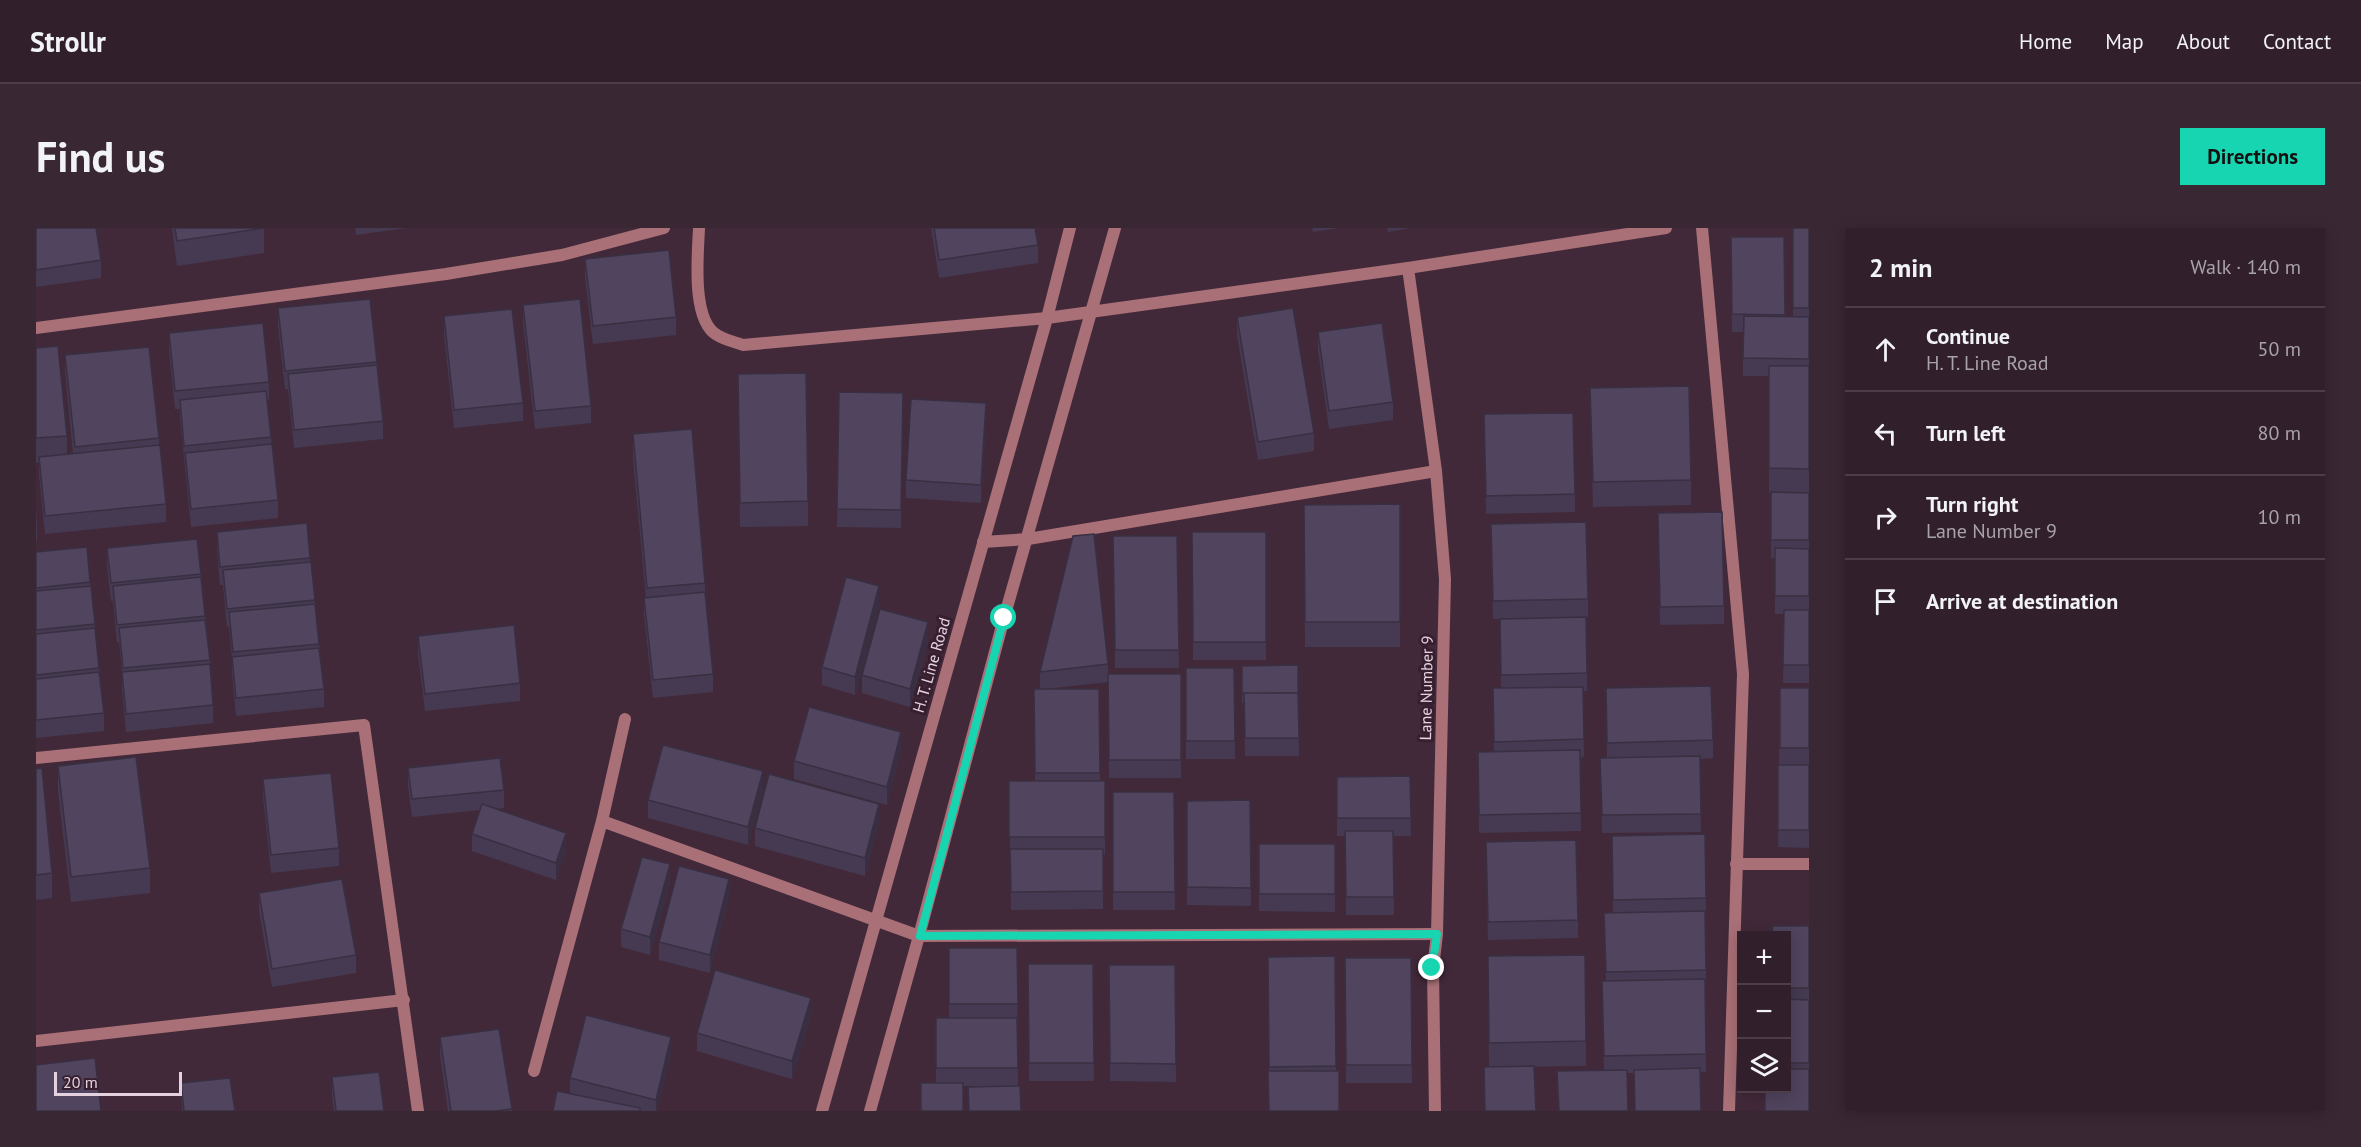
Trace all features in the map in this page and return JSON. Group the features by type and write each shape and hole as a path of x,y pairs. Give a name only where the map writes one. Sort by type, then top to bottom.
{"street":[{"path":"699,228 697,285 701,312 715,334 743,345 1047,318 1408,268 1666,228"},
{"name":"H. T. Line Road","path":"822,1111 1047,318 1070,228"},
{"path":"870,1111 920,936 1004,618 1115,228"},
{"path":"1702,228 1743,674 1729,1111"},
{"path":"36,328 446,274 562,255 660,229"},
{"name":"Lane Number 9","path":"1408,268 1436,471 1445,579 1437,934 1432,968 1435,1111"},
{"path":"983,542 1028,539 1436,471"},
{"path":"534,1071 602,821 625,719"},
{"path":"36,758 364,725 418,1111"},
{"path":"602,821 920,936 1437,934"},
{"path":"1736,864 1809,864"},
{"path":"36,1041 404,1000"}],"building":[{"path":"36,228 96,228 101,260 36,270"},
{"path":"175,228 264,228 177,241"},
{"path":"934,228 1035,228 1038,245 939,260"},
{"path":"1793,228 1809,228 1809,308 1793,308"},
{"path":"1731,237 1784,237 1785,315 1732,314"},
{"path":"669,250 676,317 593,326 585,259"},
{"path":"370,299 377,362 285,371 278,308"},
{"path":"580,299 591,406 535,411 523,305"},
{"path":"1293,308 1314,433 1258,442 1237,317"},
{"path":"512,309 523,403 454,410 444,316"},
{"path":"1744,316 1809,317 1809,359 1743,358"},
{"path":"263,323 269,382 175,391 169,333"},
{"path":"1382,323 1393,402 1329,411 1318,332"},
{"path":"58,346 67,436 36,438 36,348"},
{"path":"149,347 159,438 75,447 65,355"},
{"path":"377,365 383,421 294,430 288,374"},
{"path":"1769,366 1809,366 1809,469 1769,468"},
{"path":"806,373 808,501 740,503 738,374"},
{"path":"1689,386 1691,480 1593,482 1590,388"},
{"path":"266,391 271,437 184,446 180,400"},
{"path":"839,392 903,393 901,510 837,509"},
{"path":"911,399 986,403 981,485 906,480"},
{"path":"1573,413 1575,494 1486,496 1484,414"},
{"path":"692,429 705,583 647,588 633,434"},
{"path":"272,444 278,500 191,509 185,453"},
{"path":"160,445 166,504 45,516 39,457"},
{"path":"1771,492 1809,493 1809,540 1771,540"},
{"path":"1400,504 1400,622 1305,622 1304,505"},
{"path":"1722,512 1724,606 1660,607 1658,513"},
{"path":"1586,522 1588,599 1493,601 1491,524"},
{"path":"307,523 310,558 220,567 217,532"},
{"path":"1192,532 1266,532 1266,642 1193,642"},
{"path":"1094,534 1108,664 1040,672 1073,536"},
{"path":"1113,536 1177,536 1179,650 1115,650"},
{"path":"197,539 201,574 111,583 107,548"},
{"path":"87,547 90,582 36,588 36,552"},
{"path":"1775,548 1809,549 1809,596 1775,596"},
{"path":"311,562 315,600 227,609 223,570"},
{"path":"201,577 205,616 117,625 113,586"},
{"path":"846,577 879,586 855,677 822,667"},
{"path":"91,586 95,624 36,630 36,591"},
{"path":"705,592 713,674 653,680 644,598"},
{"path":"315,604 319,644 233,652 229,612"},
{"path":"880,609 928,622 910,689 862,675"},
{"path":"1784,610 1809,610 1809,665 1783,665"},
{"path":"1586,617 1587,673 1501,675 1500,619"},
{"path":"205,620 210,660 123,668 119,628"},
{"path":"514,625 520,683 425,694 418,636"},
{"path":"95,628 99,668 36,675 36,634"},
{"path":"319,648 324,689 236,698 232,657"},
{"path":"210,664 213,705 126,714 122,672"},
{"path":"1298,665 1298,693 1242,694 1242,666"},
{"path":"1186,668 1234,668 1235,741 1186,741"},
{"path":"99,672 104,713 36,720 36,679"},
{"path":"1108,674 1181,674 1181,760 1109,760"},
{"path":"1711,686 1713,740 1607,743 1606,688"},
{"path":"1583,687 1584,739 1494,742 1493,688"},
{"path":"1780,688 1809,688 1809,748 1780,748"},
{"path":"1034,689 1099,689 1100,773 1035,773"},
{"path":"1244,693 1298,693 1299,738 1245,738"},
{"path":"809,707 901,732 887,787 794,761"},
{"path":"663,745 763,771 748,827 648,800"},
{"path":"1580,750 1581,813 1479,815 1478,752"},
{"path":"1700,756 1701,814 1602,815 1600,758"},
{"path":"136,757 150,868 71,877 58,766"},
{"path":"500,758 504,790 412,799 408,768"},
{"path":"1778,765 1809,765 1809,830 1778,830"},
{"path":"42,768 52,873 36,875 36,769"},
{"path":"331,773 339,848 271,855 263,779"},
{"path":"769,774 879,804 865,858 755,828"},
{"path":"1410,776 1411,818 1337,818 1337,777"},
{"path":"1009,781 1105,781 1105,837 1009,837"},
{"path":"1113,792 1174,792 1175,892 1113,892"},
{"path":"1250,800 1251,888 1187,887 1187,801"},
{"path":"482,804 566,833 556,863 472,834"},
{"path":"1345,831 1393,831 1394,897 1346,897"},
{"path":"1705,834 1706,898 1613,900 1612,836"},
{"path":"1576,840 1578,920 1488,922 1486,842"},
{"path":"1259,844 1335,844 1335,894 1259,894"},
{"path":"1010,849 1103,849 1103,891 1011,892"},
{"path":"642,857 670,864 650,937 621,929"},
{"path":"679,866 729,879 710,955 659,942"},
{"path":"342,879 356,955 272,969 259,893"},
{"path":"1705,911 1706,970 1606,972 1604,913"},
{"path":"1772,926 1809,926 1809,988 1791,988 1791,931 1772,931"},
{"path":"949,948 1017,948 1018,1004 949,1004"},
{"path":"1585,955 1586,1041 1489,1043 1488,956"},
{"path":"1335,956 1336,1066 1269,1067 1268,957"},
{"path":"1345,958 1411,958 1412,1065 1346,1065"},
{"path":"1028,964 1093,964 1094,1063 1029,1063"},
{"path":"1109,965 1175,965 1176,1064 1110,1063"},
{"path":"715,970 811,998 792,1061 697,1033"},
{"path":"1705,979 1706,1054 1604,1056 1602,981"},
{"path":"1791,999 1809,1000 1809,1063 1791,1063"},
{"path":"586,1015 671,1037 656,1100 570,1078"},
{"path":"936,1018 1017,1018 1018,1068 936,1068"},
{"path":"499,1029 512,1109 451,1111 440,1037"},
{"path":"95,1058 101,1111 36,1111 36,1065"},
{"path":"1534,1066 1536,1111 1485,1111 1484,1067"},
{"path":"1700,1068 1701,1111 1635,1111 1634,1070"},
{"path":"1791,1069 1809,1069 1809,1111 1765,1111 1765,1093 1791,1093"},
{"path":"1627,1070 1628,1111 1559,1111 1557,1071"},
{"path":"1268,1071 1339,1071 1339,1111 1269,1111"},
{"path":"379,1072 384,1111 336,1111 332,1077"},
{"path":"230,1078 235,1111 184,1111 181,1083"},
{"path":"921,1083 963,1083 963,1111 921,1111"},
{"path":"1020,1086 1021,1111 969,1111 968,1087"},
{"path":"557,1091 640,1108 640,1111 553,1111"}],"route":[{"path":"1004,618 920,936 1437,934 1432,968"}]}
